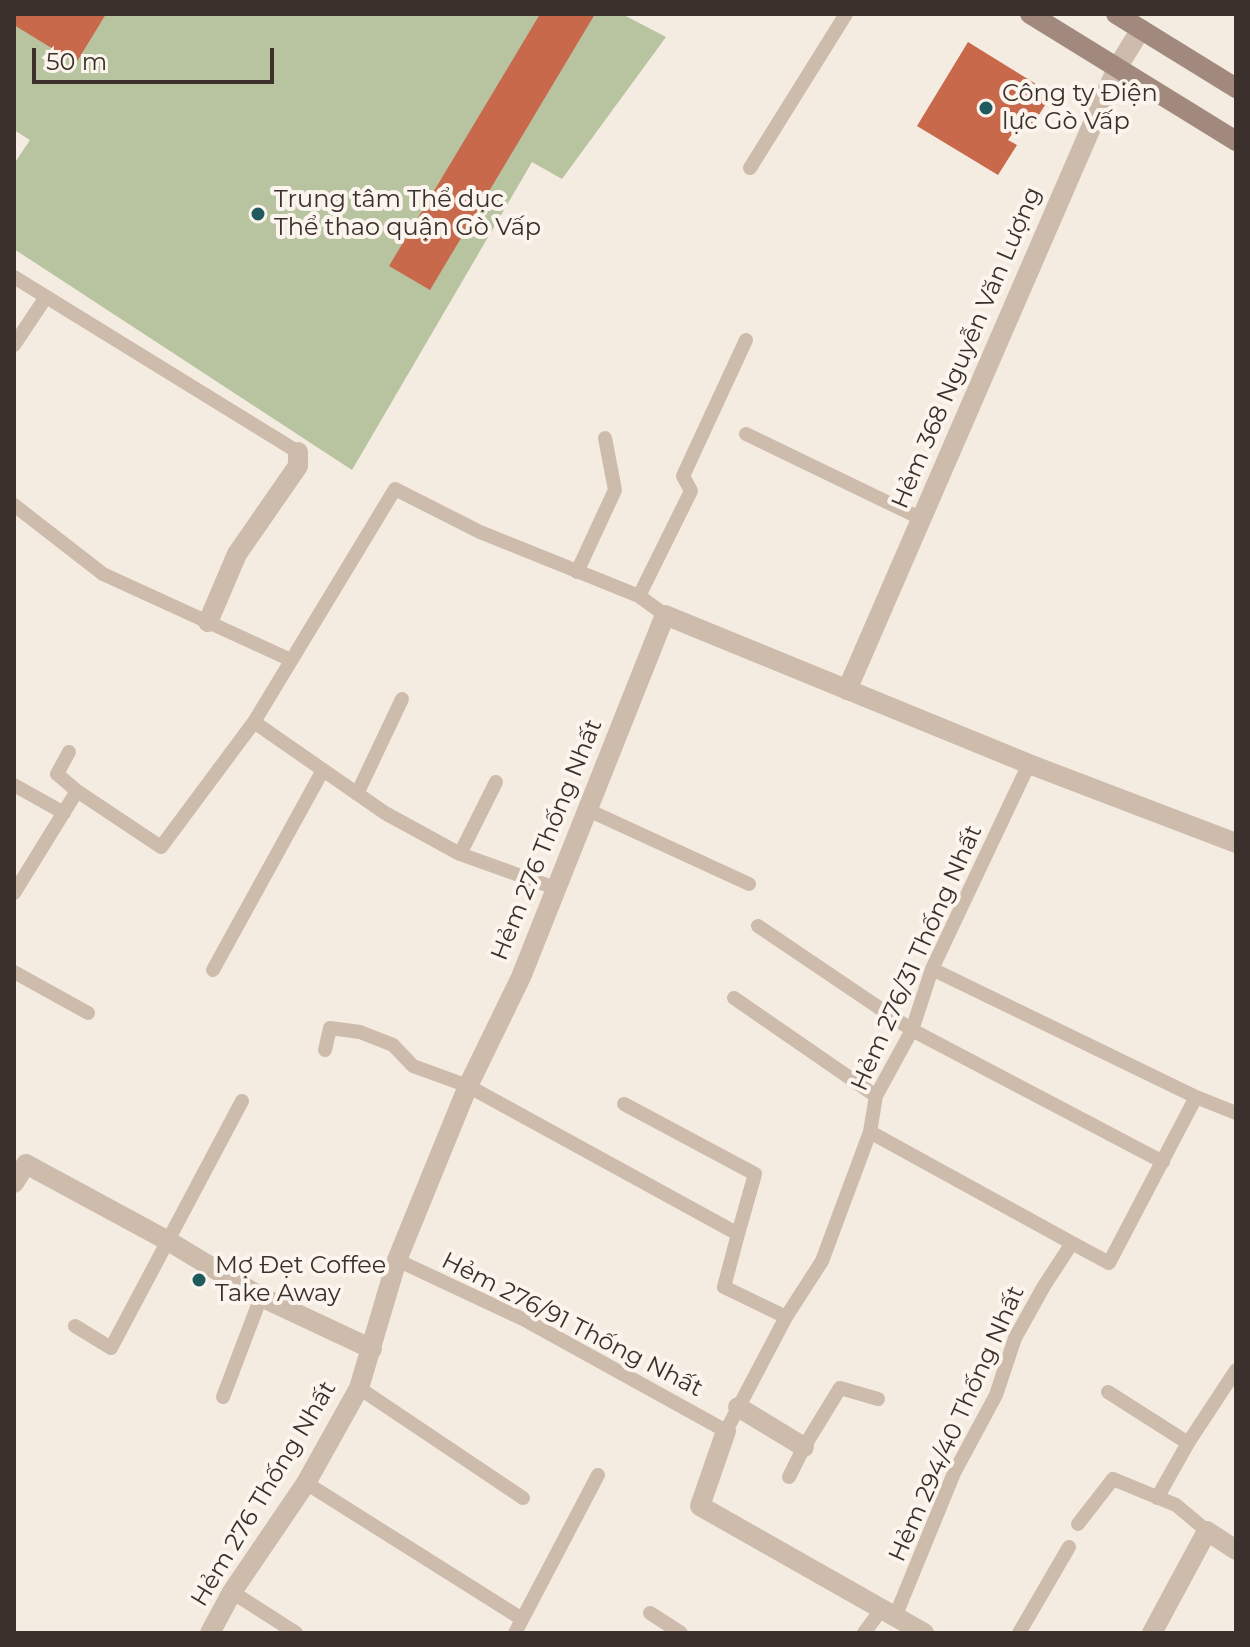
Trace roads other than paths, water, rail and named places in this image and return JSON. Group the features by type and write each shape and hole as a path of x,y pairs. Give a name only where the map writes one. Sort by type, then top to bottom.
{"street":[{"path":"1030,14 1236,141"},
{"path":"1116,14 1236,88"},
{"name":"Hẻm 368 Nguyễn Văn Lượng","path":"847,690 1117,68 1141,29"},
{"path":"208,622 237,554 298,466 298,452"},
{"path":"665,615 1029,764 1236,843"},
{"name":"Hẻm 276 Thống Nhất","path":"210,1633 232,1592 306,1483 359,1388 397,1260 468,1086 521,977 665,615"},
{"path":"14,1183 20,1160 170,1242 261,1297 372,1349"},
{"path":"738,1407 804,1447"},
{"path":"726,1431 700,1506 924,1633"},
{"path":"1152,1633 1207,1531 1236,1550"}],"lane":[{"path":"750,168 846,14"},
{"path":"14,277 298,452"},
{"path":"14,345 46,297"},
{"path":"639,596 691,491 683,476 746,340"},
{"path":"746,434 922,519"},
{"path":"577,572 615,490 605,438"},
{"path":"69,752 57,774 77,791 161,847 254,722 395,489 480,532 639,596 665,615"},
{"path":"14,505 103,574 291,660"},
{"path":"357,794 402,699"},
{"path":"254,722 385,813 460,854 555,888"},
{"name":"Hẻm 276/31 Thống Nhất","path":"726,1431 786,1317 822,1261 870,1132 876,1096 912,1030 932,969 1029,764"},
{"path":"213,970 323,770"},
{"path":"460,854 496,782"},
{"path":"14,785 64,813"},
{"path":"14,893 77,791"},
{"path":"588,810 749,884"},
{"path":"758,926 912,1030 1163,1162"},
{"path":"932,969 1196,1097 1236,1113"},
{"path":"14,972 88,1013"},
{"path":"734,998 876,1096"},
{"path":"325,1050 330,1028 360,1032 393,1045 413,1066 468,1086 738,1234"},
{"path":"870,1132 1109,1263 1196,1097"},
{"path":"75,1326 111,1348 170,1242 242,1101"},
{"path":"624,1104 755,1174 724,1287 786,1317"},
{"name":"Hẻm 294/40 Thống Nhất","path":"864,1633 888,1613 954,1473 996,1395 1015,1338 1072,1243"},
{"name":"Hẻm 276/91 Thống Nhất","path":"397,1260 527,1321 726,1431"},
{"path":"223,1397 261,1297"},
{"path":"1157,1498 1188,1443 1236,1370"},
{"path":"359,1388 523,1498"},
{"path":"789,1477 840,1388 878,1399"},
{"path":"1108,1392 1188,1443"},
{"path":"306,1483 519,1626 598,1475"},
{"path":"1078,1524 1113,1479 1176,1505 1207,1531"},
{"path":"1019,1633 1069,1547"},
{"path":"232,1592 296,1633"},
{"path":"650,1613 681,1633"}],"place":[{"name":"Công ty Điện lực Gò Vấp","path":"986,108"},
{"name":"Trung tâm Thể dục Thể thao quận Gò Vấp","path":"258,214"},
{"name":"Mợ Đẹt Coffee Take Away","path":"199,1280"}]}
